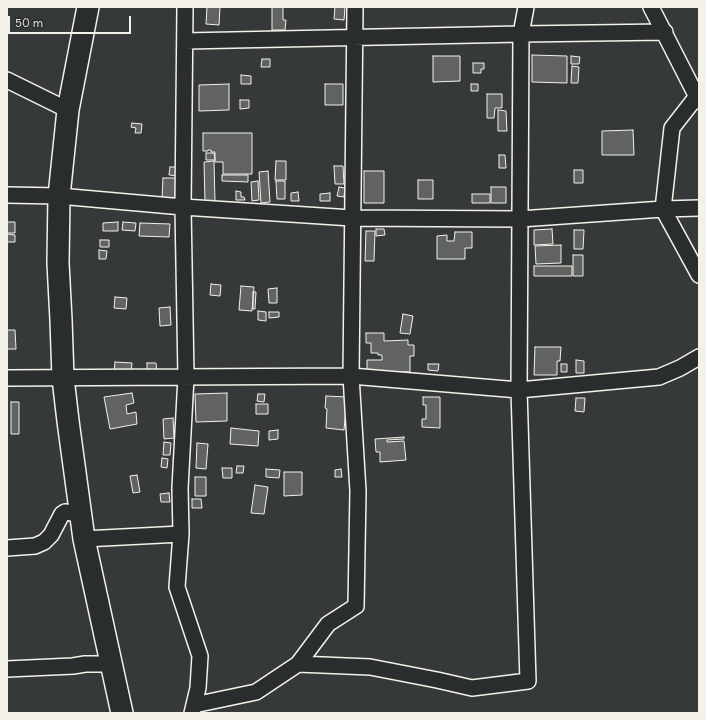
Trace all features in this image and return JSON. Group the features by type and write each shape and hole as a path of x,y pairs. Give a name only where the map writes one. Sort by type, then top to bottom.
{"main road":[{"path":"88,7 68,110 59,196 58,264 63,378 84,539 122,713"}],"street":[{"path":"185,7 183,206 186,377 180,488 181,534 177,587 200,656 198,688 193,709 256,692 298,664 328,624 356,606 358,491 351,376 355,7"},
{"path":"298,664 370,667 472,688 528,681 519,390 521,34 526,7"},
{"path":"651,7 698,98 672,128 663,209 699,275"},
{"path":"185,41 665,32"},
{"path":"7,80 68,110"},
{"path":"7,196 59,196 352,218 520,219 663,209 699,208"},
{"path":"7,378 351,376 519,390 659,377 680,368 699,357"},
{"path":"7,548 35,546 44,542 51,535 62,514 65,512 81,514"},
{"path":"84,539 181,534"},
{"path":"7,669 73,666 85,664 112,664"}],"building":[{"path":"207,7 220,7 219,25 206,24"},
{"path":"272,7 283,7 283,20 286,20 285,30 272,30"},
{"path":"335,7 345,7 344,20 334,19"},
{"path":"532,55 567,56 567,83 532,82"},
{"path":"433,56 460,56 460,81 433,82"},
{"path":"571,56 580,57 579,64 571,64"},
{"path":"262,59 270,59 270,67 261,67"},
{"path":"473,63 484,63 484,69 481,69 481,73 473,73"},
{"path":"572,66 579,67 578,83 571,83"},
{"path":"241,75 251,76 251,84 241,84"},
{"path":"229,84 229,110 199,111 199,85"},
{"path":"325,84 343,84 343,105 325,105"},
{"path":"471,84 478,84 478,91 471,91"},
{"path":"487,94 502,94 502,108 495,108 494,118 487,118"},
{"path":"240,100 249,100 249,108 240,109"},
{"path":"498,110 506,111 507,131 498,131"},
{"path":"132,123 142,124 141,133 135,133 136,128 131,127"},
{"path":"633,130 634,155 602,155 602,131"},
{"path":"203,133 252,133 252,174 223,174 223,162 215,162 215,152 211,152 211,150 203,151"},
{"path":"206,153 214,153 215,160 206,160"},
{"path":"499,155 505,155 506,168 499,168"},
{"path":"214,161 215,201 205,202 204,162"},
{"path":"276,161 286,161 286,180 275,180"},
{"path":"334,166 343,166 344,184 335,184"},
{"path":"170,167 179,167 179,176 169,175"},
{"path":"574,170 583,170 583,183 574,183"},
{"path":"268,171 270,202 261,203 259,172"},
{"path":"364,171 384,171 384,203 364,203"},
{"path":"222,175 248,175 248,182 222,181"},
{"path":"163,178 176,178 175,200 162,199"},
{"path":"418,180 433,180 433,199 418,199"},
{"path":"258,181 259,200 252,201 251,182"},
{"path":"276,181 285,181 285,199 277,199"},
{"path":"339,187 345,188 344,197 337,196"},
{"path":"491,187 506,187 506,203 491,203"},
{"path":"236,191 241,192 241,197 244,197 245,200 236,200"},
{"path":"298,192 299,201 291,201 291,193"},
{"path":"330,193 330,201 320,201 320,194"},
{"path":"472,194 490,194 490,203 472,203"},
{"path":"7,222 15,222 15,233 7,233"},
{"path":"118,222 118,231 103,231 103,223"},
{"path":"123,222 136,223 135,231 122,230"},
{"path":"140,223 170,224 169,237 139,236"},
{"path":"376,229 384,229 385,235 376,236"},
{"path":"552,229 553,244 534,245 534,230"},
{"path":"574,230 584,230 583,249 574,249"},
{"path":"366,231 375,231 374,261 365,261"},
{"path":"455,232 472,232 472,248 465,248 465,259 437,259 437,236 447,235 447,241 454,241"},
{"path":"7,234 15,235 15,242 7,242"},
{"path":"100,240 109,240 109,247 100,247"},
{"path":"561,245 561,263 536,264 535,246"},
{"path":"99,250 107,251 106,259 99,259"},
{"path":"573,255 583,255 583,276 573,276"},
{"path":"534,266 572,266 572,276 534,276"},
{"path":"211,284 221,285 220,296 210,295"},
{"path":"241,286 254,287 252,311 239,310"},
{"path":"277,288 277,303 269,303 268,289"},
{"path":"253,292 256,292 255,309 253,309"},
{"path":"115,297 127,298 126,309 114,308"},
{"path":"170,307 171,325 160,326 159,308"},
{"path":"258,311 266,312 266,321 258,320"},
{"path":"269,312 279,312 279,317 269,318"},
{"path":"403,314 413,316 410,334 400,333"},
{"path":"7,330 15,330 16,349 7,349"},
{"path":"366,333 384,333 384,341 408,340 408,345 414,345 414,356 410,356 410,372 367,372 367,360 382,360 382,355 378,355 378,353 371,353 371,343 366,343"},
{"path":"535,347 561,347 560,361 557,361 557,375 534,375"},
{"path":"576,360 584,361 584,373 576,373"},
{"path":"115,362 132,363 131,373 114,372"},
{"path":"147,363 156,363 157,374 147,374"},
{"path":"428,364 439,364 438,371 428,370"},
{"path":"561,364 567,364 567,372 561,372"},
{"path":"132,393 134,403 126,405 127,414 136,412 137,424 110,429 104,397"},
{"path":"227,393 227,421 196,422 195,394"},
{"path":"258,394 265,394 264,402 257,401"},
{"path":"326,396 347,397 344,430 326,428"},
{"path":"423,397 440,397 440,428 422,427 422,419 426,419 426,405 423,405"},
{"path":"576,398 585,398 584,412 575,411"},
{"path":"11,402 19,402 19,434 11,434"},
{"path":"256,404 268,404 268,414 256,414"},
{"path":"173,418 174,438 164,439 163,419"},
{"path":"231,428 259,431 258,446 230,444"},
{"path":"278,430 278,439 269,440 269,431"},
{"path":"404,437 404,439 387,440 387,442 404,441 406,460 380,462 380,452 376,452 375,439"},
{"path":"164,442 171,443 170,455 163,455"},
{"path":"197,443 208,444 206,469 196,468"},
{"path":"162,458 168,459 167,468 161,467"},
{"path":"237,466 244,466 243,473 236,473"},
{"path":"222,468 232,468 232,478 223,478"},
{"path":"266,469 280,470 279,478 266,477"},
{"path":"341,469 342,477 335,477 335,470"},
{"path":"284,472 302,472 302,495 284,496"},
{"path":"137,475 140,492 133,493 130,476"},
{"path":"195,477 206,477 206,496 195,496"},
{"path":"255,485 268,487 264,514 251,513"},
{"path":"169,493 170,502 161,502 160,494"},
{"path":"192,499 201,499 202,508 192,508"}]}
